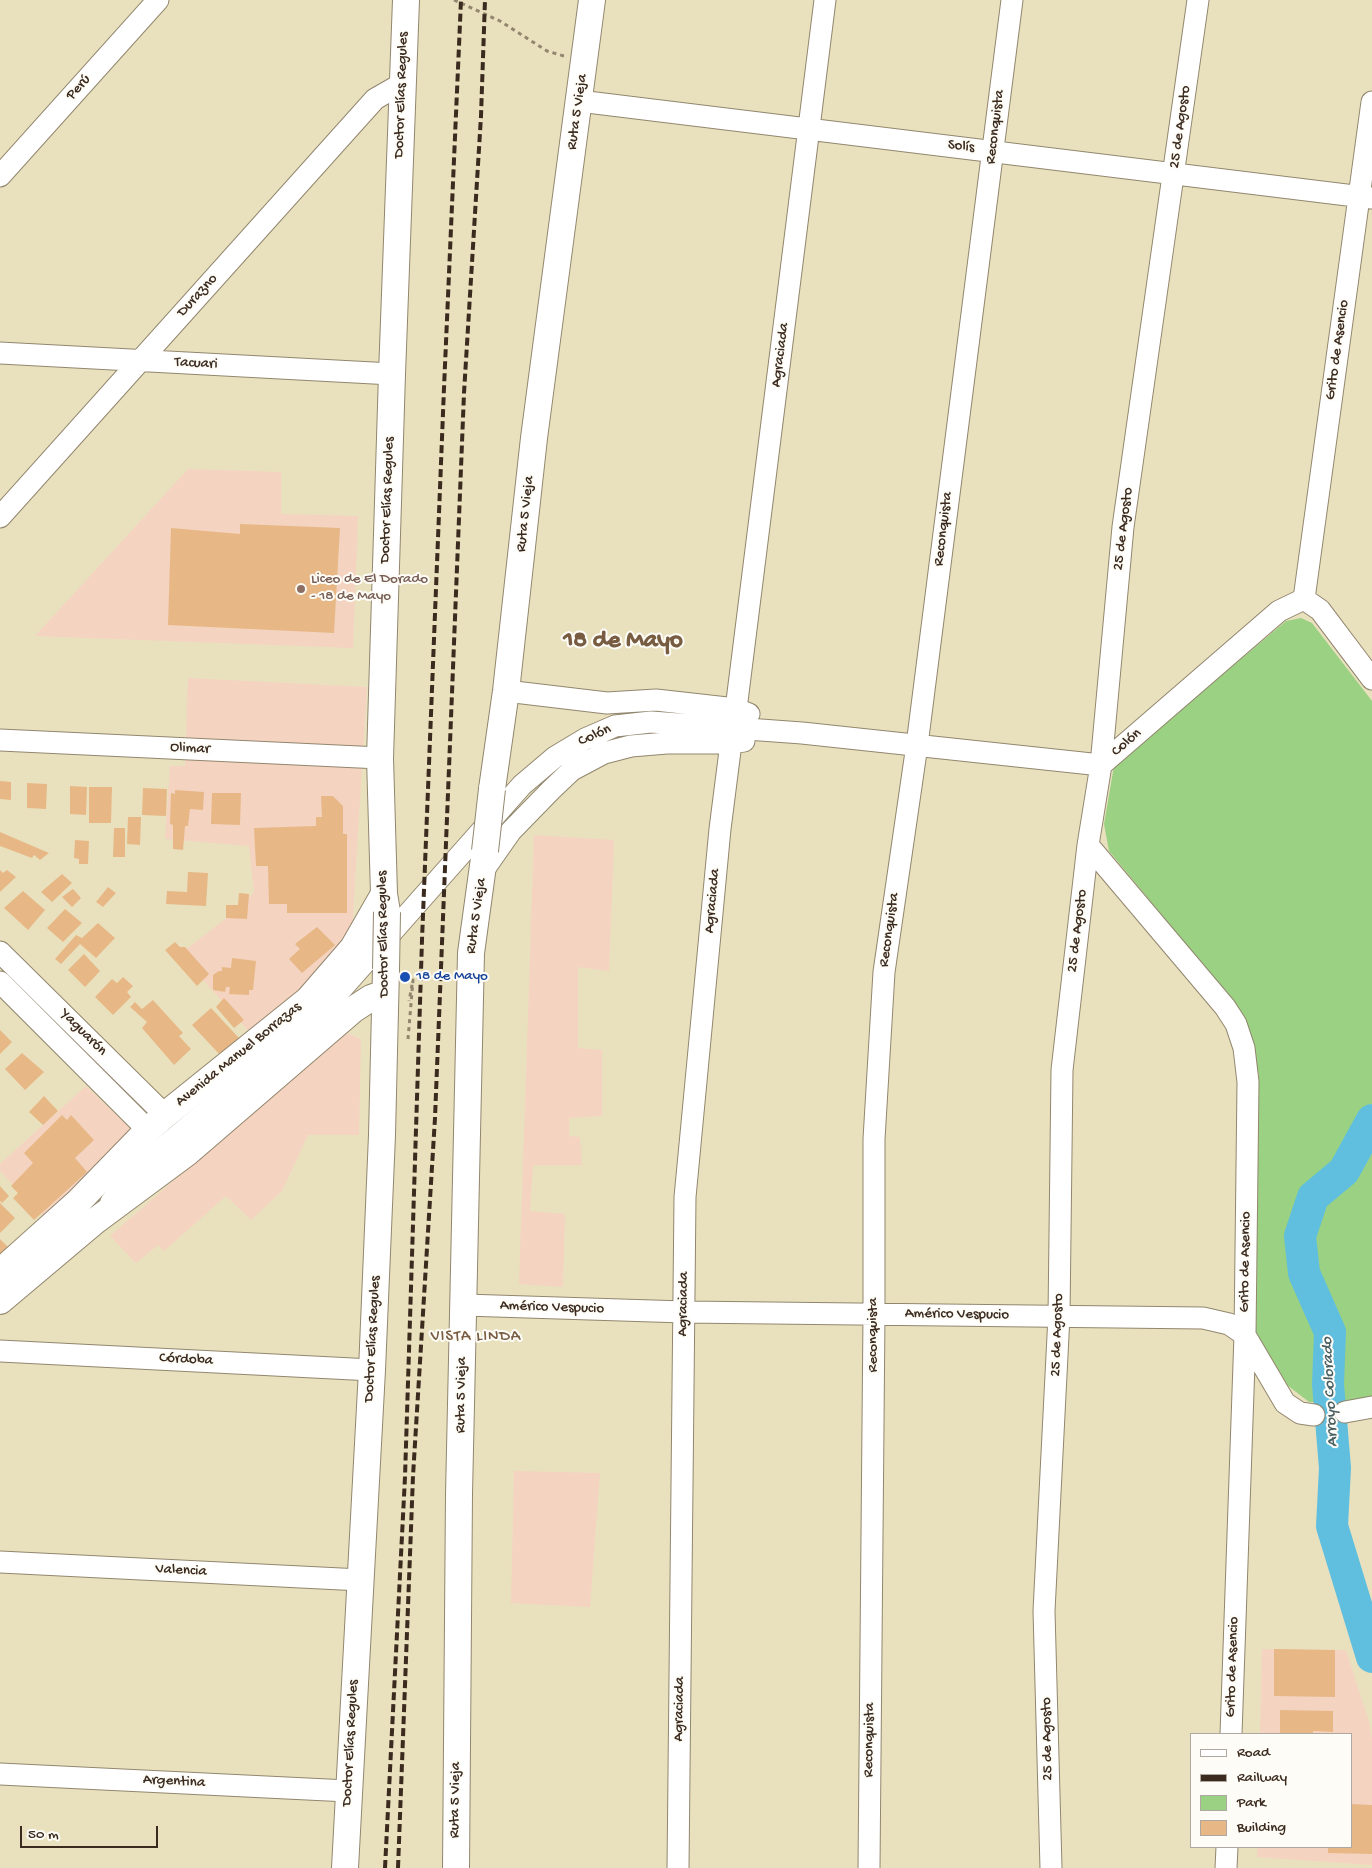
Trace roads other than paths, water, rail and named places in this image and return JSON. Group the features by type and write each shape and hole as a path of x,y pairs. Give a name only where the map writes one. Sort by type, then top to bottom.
{"street":[{"name":"Perú","path":"0,176 158,0"},
{"name":"Doctor Elías Regules","path":"345,1868 372,1370 382,1126 386,981 380,758 406,0"},
{"name":"Ruta 5 Vieja","path":"456,1868 460,1494 470,953 506,691 534,438 592,0"},
{"name":"Agraciada","path":"736,710 825,0"},
{"name":"Reconquista","path":"869,1868 874,1139 884,972 917,745 1012,0"},
{"name":"25 de Agosto","path":"1051,1868 1044,1611 1059,1316 1062,1070 1088,845 1101,765 1123,526 1198,0"},
{"name":"Durazno","path":"0,517 375,98 403,83"},
{"name":"Solís","path":"579,101 1366,197"},
{"name":"Grito de Asencio","path":"1304,599 1366,197 1372,102"},
{"name":"Tacuari","path":"0,353 392,374"},
{"name":"Colón","path":"441,874 522,785 555,757 585,739 615,726 652,722 802,734 1101,765 1279,611 1304,599"},
{"path":"1304,599 1320,610 1372,678"},
{"name":"Colón","path":"506,691 607,704 656,700 736,710 802,734"},
{"name":"Colón","path":"484,861 572,770 604,753 632,746 667,742 731,743 802,734"},
{"name":"Olimar","path":"0,740 380,758"},
{"name":"Agraciada","path":"678,1868 685,1197 720,829 731,743"},
{"name":"Grito de Asencio","path":"1088,845 1225,1006 1236,1024 1244,1048 1248,1082 1245,1335 1230,1733"},
{"name":"Avenida Manuel Borrazas","path":"86,1212 276,1053 338,993 441,874"},
{"name":"Avenida Manuel Borrazas","path":"0,1301 86,1212 157,1123 308,1000 353,948 385,903"},
{"name":"Yaguarón","path":"0,952 157,1123"},
{"name":"Avenida Manuel Borrazas","path":"0,1272 86,1212 188,1152 354,1009 371,998 386,981"},
{"name":"Yaguarón","path":"0,982 157,1123"},
{"name":"Américo Vespucio","path":"464,1305 684,1312 1203,1318 1229,1324 1245,1335 1285,1403 1300,1412 1314,1415"},
{"name":"Córdoba","path":"0,1351 372,1370"},
{"path":"1345,1412 1372,1407"},
{"name":"Valencia","path":"0,1562 361,1580"},
{"name":"Argentina","path":"0,1774 348,1791"},
{"path":"1226,1868 1227,1848"}],"waterway":[{"name":"Arroyo Colorado","path":"1372,1120 1344,1171 1313,1197 1300,1236 1304,1273 1330,1332 1328,1384 1335,1468 1332,1526 1372,1657"}],"railway":[{"path":"385,1868 405,1477 422,940 461,0"},
{"path":"398,1868 413,1476 435,1118 464,393 481,116 485,0"}],"place":[{"name":"Liceo de El Dorado - 18 de Mayo","path":"301,589"},
{"name":"18 de Mayo","path":"405,977"}],"district":[{"name":"18 de Mayo","path":"623,642"},
{"name":"VISTA LINDA","path":"476,1338"}]}
